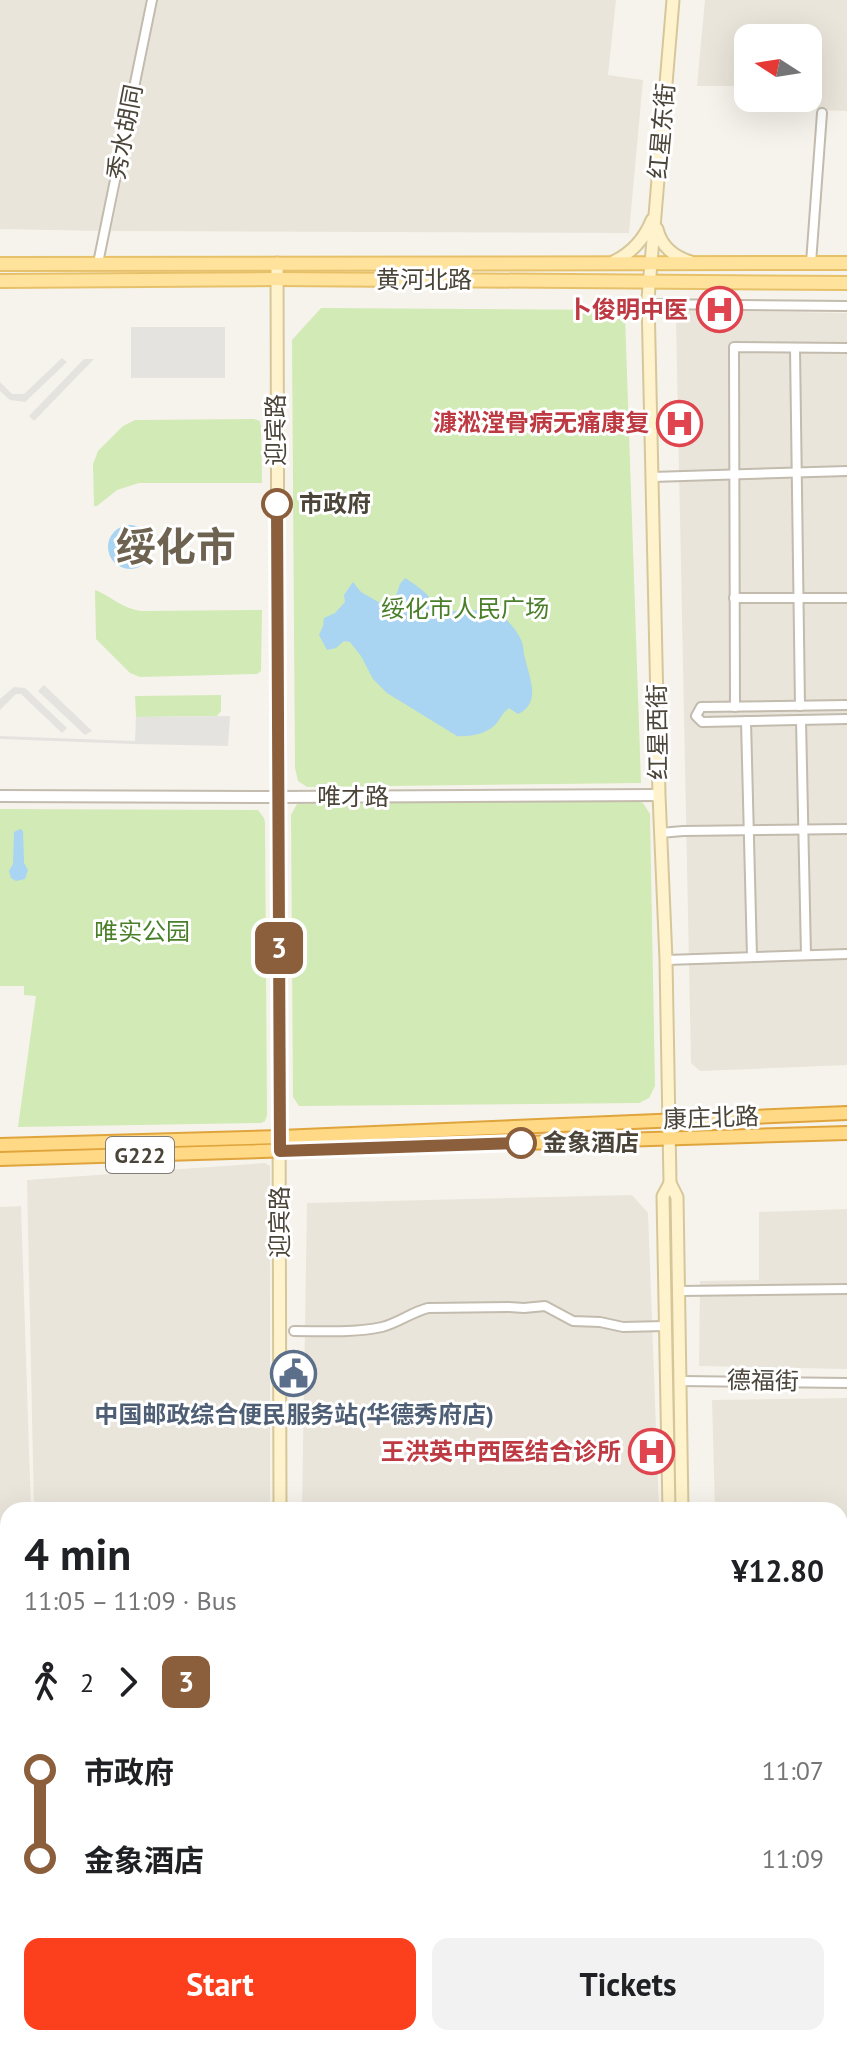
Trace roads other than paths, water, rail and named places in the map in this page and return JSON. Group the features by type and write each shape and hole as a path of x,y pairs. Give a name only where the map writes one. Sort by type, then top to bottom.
{"highway":[{"name":"康庄北路","path":"0,1145 280,1137 847,1113"},
{"name":"康庄北路","path":"0,1159 847,1133"}],"main road":[{"name":"红星东街","path":"649,281 673,0"},
{"path":"613,262 628,254 640,242 655,212"},
{"path":"655,212 661,242 676,256 697,263"},
{"name":"迎宾路","path":"277,263 280,1502"},
{"name":"黄河北路","path":"0,264 847,263"},
{"name":"黄河北路","path":"0,281 277,279 847,283"},
{"name":"红星西街","path":"649,281 660,833 670,1183 677,1197 682,1502"},
{"name":"红星西街","path":"669,1502 663,1196 670,1183"},
{"path":"666,1381 680,1381"}],"street":[{"name":"秀水胡同","path":"98,263 152,0"},
{"path":"811,263 822,113"},
{"path":"648,304 847,306"},
{"path":"735,707 734,347 847,348"},
{"path":"795,348 800,706"},
{"path":"652,477 847,471"},
{"path":"734,598 847,598"},
{"path":"847,705 701,707 696,716 702,722 847,719"},
{"path":"801,720 806,955"},
{"path":"746,721 752,957"},
{"name":"唯才路","path":"0,796 659,795"},
{"path":"660,833 847,829"},
{"path":"666,960 847,954"},
{"path":"679,1291 847,1289"},
{"path":"294,1331 386,1326 428,1308 545,1306 573,1321 623,1327 665,1326"},
{"name":"德福街","path":"680,1381 847,1383"}],"water":[{"path":"130,525 145,532 152,547 145,562 130,569 115,562 108,547 115,532"},
{"path":"405,578 425,592 434,608 489,611 511,624 522,642 531,681 532,696 525,709 518,714 509,708 488,730 457,736 387,693 373,679 350,642 344,641 336,648 327,650 319,635 324,618 335,613 345,602 344,595 353,582 361,592 387,607 393,605"},
{"path":"23,831 24,863 28,870 25,879 16,881 9,871 13,864 14,832"}],"place":[{"name":"卜俊明中医","path":"719,310"},
{"name":"漮淞漟骨病无痛康复","path":"680,423"},
{"name":"市政府","path":"277,504"},
{"name":"金象酒店","path":"521,1143"},
{"name":"中国邮政综合便民服务站(华德秀府店)","path":"294,1373"},
{"name":"王洪英中西医结合诊所","path":"652,1452"}],"district":[{"name":"绥化市","path":"176,547"}],"park label":[{"name":"绥化市人民广场","path":"465,609"},
{"name":"唯实公园","path":"142,932"}]}
